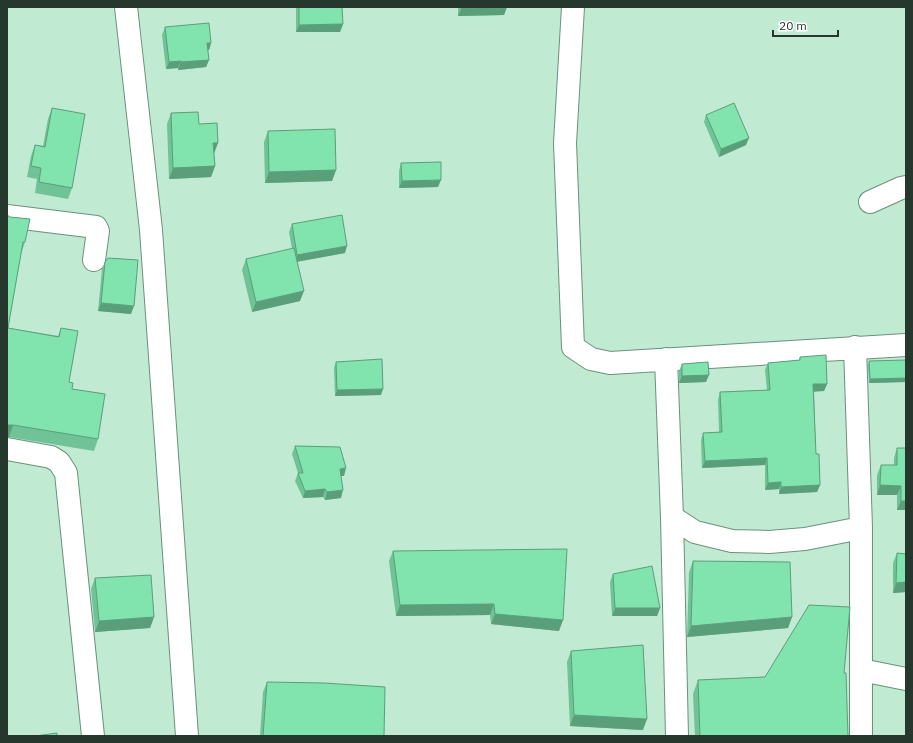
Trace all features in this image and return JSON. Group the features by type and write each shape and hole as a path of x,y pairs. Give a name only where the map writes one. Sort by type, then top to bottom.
{"street":[{"path":"126,7 151,230 187,736"},
{"path":"573,7 565,143 573,347 591,360 610,363 906,345"},
{"path":"870,202 906,187"},
{"path":"7,216 96,227 98,231 94,260"},
{"path":"855,347 861,528 861,736"},
{"path":"666,359 672,517 677,736"},
{"path":"7,449 51,457 59,462 66,473 93,736"},
{"path":"672,517 695,532 732,541 769,542 805,539 861,528"},
{"path":"861,670 906,679"}],"building":[{"path":"299,7 342,7 343,24 299,25"},
{"path":"209,23 211,43 207,43 209,60 169,62 165,27"},
{"path":"734,103 749,138 721,149 706,115"},
{"path":"52,108 85,114 72,188 39,182 41,168 31,166 35,145 45,147"},
{"path":"198,112 199,124 217,123 218,143 213,143 215,166 173,168 171,113"},
{"path":"335,129 336,170 269,172 268,131"},
{"path":"441,162 441,180 402,181 401,163"},
{"path":"7,215 10,217 30,219 25,242 23,242 8,328 59,337 61,328 78,331 69,382 73,383 72,389 105,394 98,439 7,425"},
{"path":"342,215 347,246 297,255 292,224"},
{"path":"294,248 304,291 256,302 246,259"},
{"path":"108,258 138,260 134,306 101,303 105,262"},
{"path":"826,355 827,384 813,384 816,454 819,454 820,485 781,487 781,482 768,483 767,458 705,461 703,433 722,432 720,392 770,390 768,363 800,360 800,357"},
{"path":"382,359 383,389 337,390 336,362"},
{"path":"906,360 906,378 870,379 869,361"},
{"path":"708,362 709,375 682,376 682,364"},
{"path":"295,446 340,447 346,468 340,469 343,490 327,492 325,489 305,491 298,473 303,473"},
{"path":"897,448 906,448 906,501 901,501 901,486 880,485 881,465 897,465"},
{"path":"567,549 563,620 495,614 494,604 400,605 393,551"},
{"path":"897,553 906,554 906,582 896,583"},
{"path":"693,561 790,562 792,617 691,626"},
{"path":"652,566 660,608 615,608 613,574"},
{"path":"151,575 154,617 99,621 95,578"},
{"path":"809,605 850,607 844,673 846,673 848,736 700,736 698,680 765,677"},
{"path":"643,645 647,719 574,715 571,651"},
{"path":"267,682 324,683 385,687 384,736 263,736"},
{"path":"57,733 57,736 35,736"}]}
